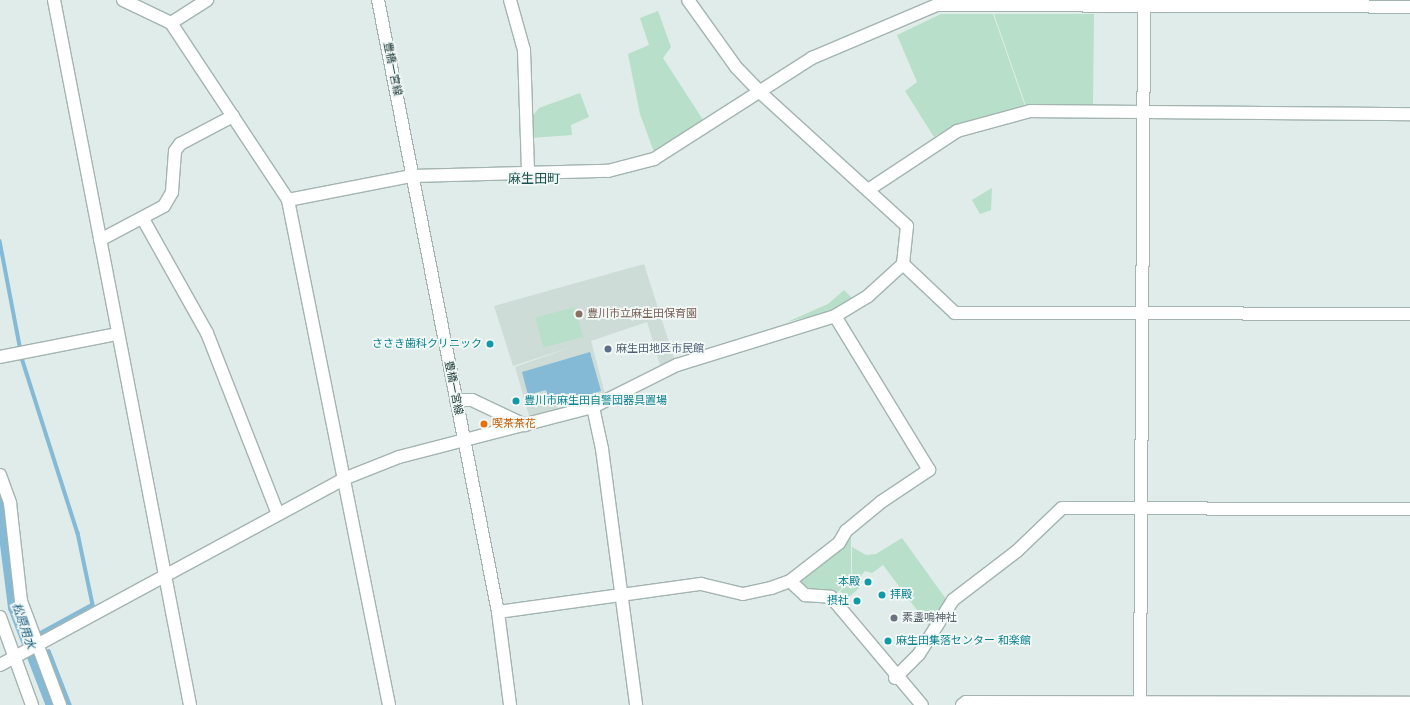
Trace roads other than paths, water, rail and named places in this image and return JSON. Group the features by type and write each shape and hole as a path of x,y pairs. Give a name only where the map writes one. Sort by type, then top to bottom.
{"street":[{"path":"54,0 117,334 190,705"},
{"path":"122,0 171,23 288,200 346,478 389,705"},
{"path":"171,23 206,0"},
{"name":"豊橋一宮線","path":"378,0 463,441 498,612 510,705"},
{"path":"510,0 524,50 528,173"},
{"path":"0,665 346,478 399,457 593,407 677,365 835,316 868,296 903,264 908,236 906,226 761,93 736,67 688,0"},
{"path":"288,200 412,176 608,171 654,159 829,50 875,34 937,6 1144,3 1309,4 1410,7"},
{"path":"1140,704 1144,3"},
{"path":"868,190 957,131 1030,111 1410,114"},
{"path":"100,240 143,220 170,200 175,151 180,144 233,116"},
{"path":"143,220 207,333 278,514"},
{"path":"903,264 955,313 1410,314"},
{"path":"498,612 701,584 743,594 790,581 839,543 846,531 881,502 929,470 835,316"},
{"path":"0,357 117,334"},
{"path":"456,400 472,400 525,425"},
{"path":"593,407 602,449 636,705"},
{"path":"0,475 10,502 20,601 29,629 28,650 32,705"},
{"path":"895,678 918,654 953,600 1017,551 1062,508 1141,507 1410,509"},
{"path":"790,581 805,595 831,597 895,678 922,705"},
{"path":"0,616 28,650 60,705"},
{"path":"962,705 966,702 1140,704 1410,703"}],"water":[{"path":"590,352 601,391 551,406 546,390 528,395 522,372"}],"waterway":[{"path":"0,241 20,346"},
{"path":"22,358 78,533 93,605 40,634"},
{"name":"松原用水","path":"0,496 14,607 52,705"},
{"path":"49,651 70,705"}],"place":[{"name":"豊川市立麻生田保育園","path":"579,314"},
{"name":"ささき歯科クリニック","path":"490,344"},
{"name":"麻生田地区市民館","path":"608,349"},
{"name":"豊川市麻生田自警団器具置場","path":"516,401"},
{"name":"喫茶茶花","path":"484,424"},
{"name":"本殿","path":"868,582"},
{"name":"拝殿","path":"882,595"},
{"name":"摂社","path":"857,601"},
{"name":"素盞嗚神社","path":"894,618"},
{"name":"麻生田集落センター 和楽館","path":"888,641"}],"district":[{"name":"麻生田町","path":"534,179"}]}
